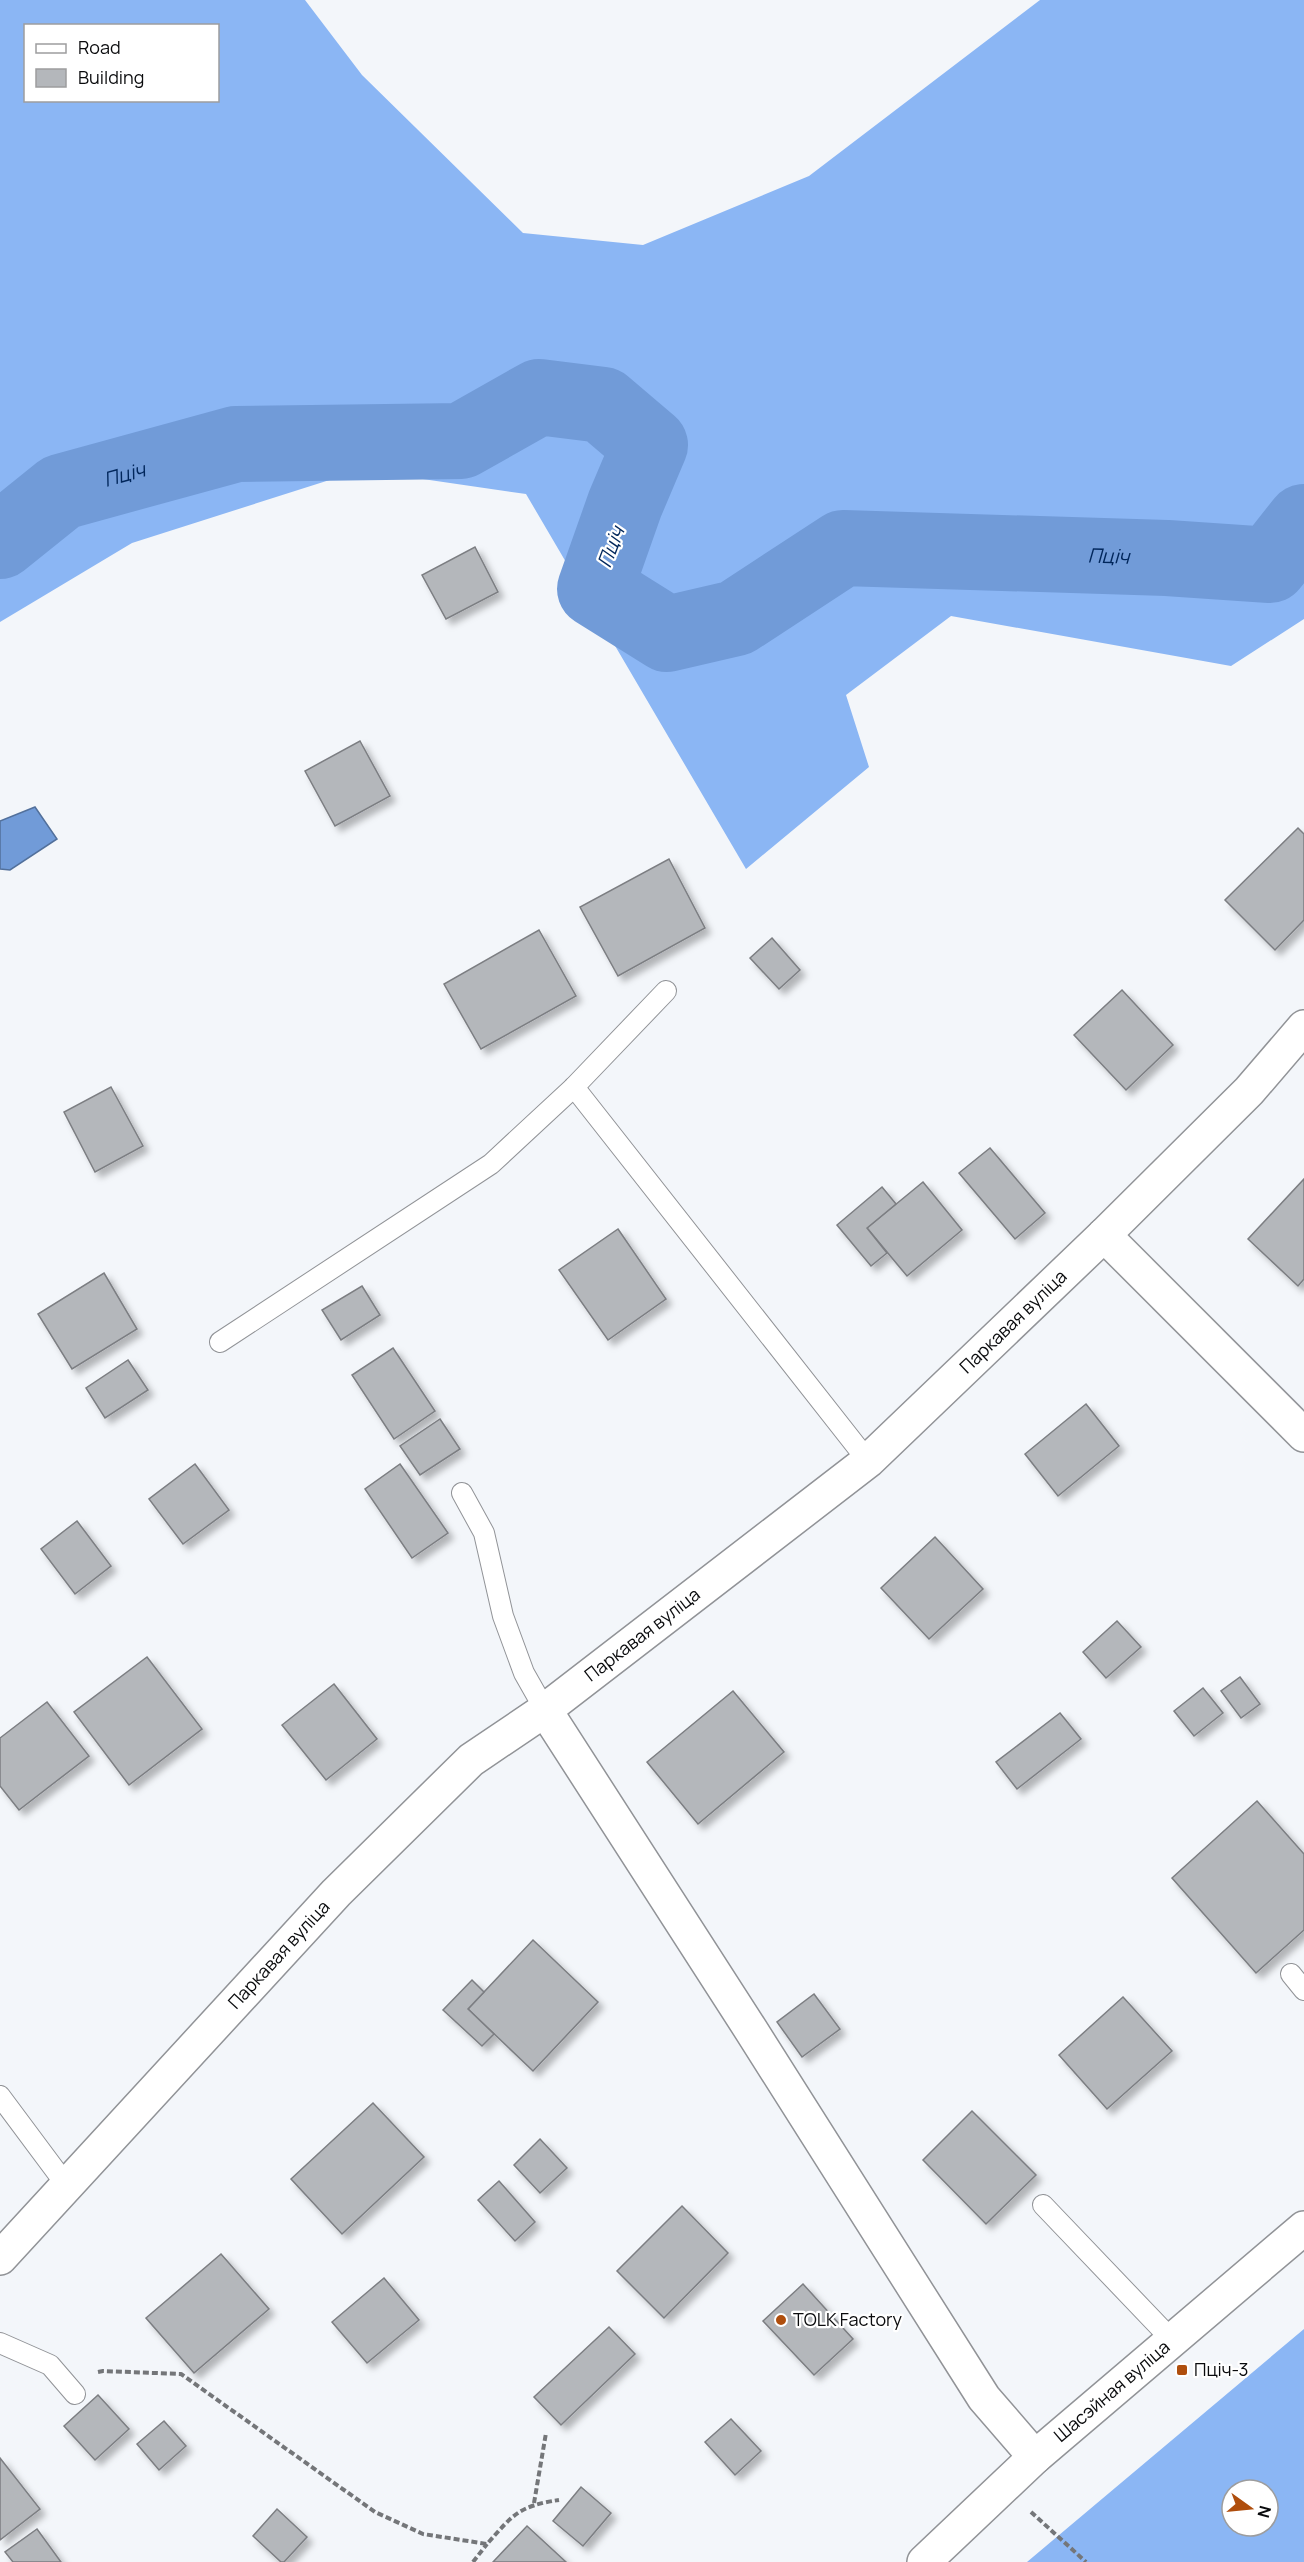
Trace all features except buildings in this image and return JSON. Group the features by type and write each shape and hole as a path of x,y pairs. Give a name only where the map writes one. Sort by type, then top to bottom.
{"street":[{"name":"Паркавая вуліца","path":"0,2258 336,1893 471,1760 544,1710 868,1461 1104,1235 1249,1090 1304,1027"},
{"path":"1104,1235 1304,1435"},
{"path":"544,1710 751,2030 984,2398 1035,2457"},
{"name":"Шасэйная вуліца","path":"924,2562 1035,2457 1304,2228"}],"lane":[{"path":"220,1342 491,1164 574,1087 666,991"},
{"path":"574,1087 868,1461"},
{"path":"462,1493 484,1533 503,1616 524,1673 544,1710"},
{"path":"1291,1974 1304,1990"},
{"path":"0,2096 68,2186"},
{"path":"1043,2205 1172,2340"},
{"path":"0,2343 50,2365 71,2389"}],"path":[{"path":"71,2389 103,2371 181,2374 375,2512 423,2534 487,2544"},
{"path":"534,2504 546,2433"},
{"path":"1003,2487 1086,2562"},
{"path":"473,2562 514,2513 534,2504 559,2500"}],"shaded area":[{"path":"0,0 305,0 362,75 523,233 643,245 809,176 1040,0 1304,0 1304,619 1231,666 951,616 846,695 869,767 746,869 526,494 361,470 132,543 0,622"},
{"path":"35,807 57,839 10,870 0,869 0,821"},
{"path":"1304,2329 1304,2562 1027,2562"}],"waterway":[{"name":"Пціч","path":"0,541 61,492 236,444 461,441 539,397 603,405 650,445 625,504 595,589 667,634 736,618 843,548 1167,558 1270,565 1304,522"}],"place":[{"name":"TOLK Factory","path":"781,2320"},
{"name":"Пціч-3","path":"1182,2370"}]}
